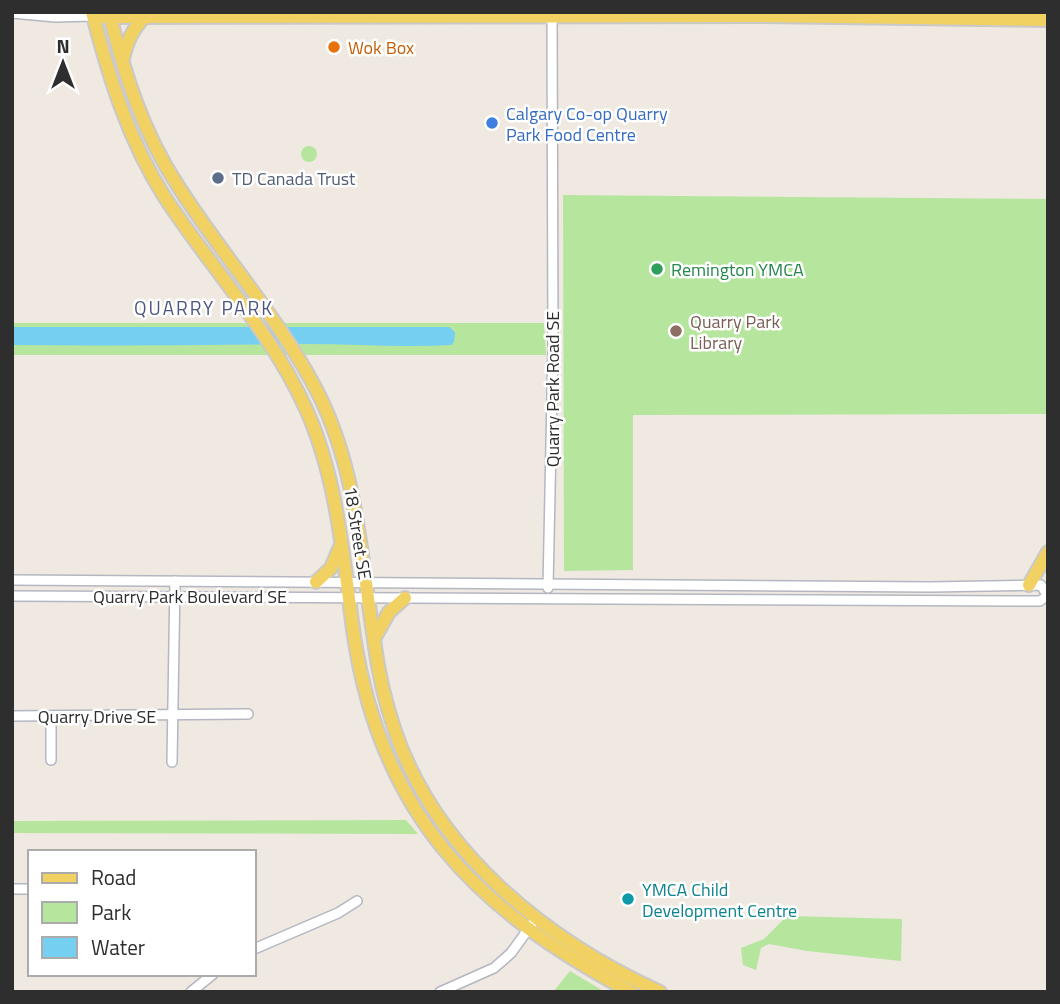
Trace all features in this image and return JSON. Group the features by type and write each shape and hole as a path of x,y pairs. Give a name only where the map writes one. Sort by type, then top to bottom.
{"main road":[{"path":"93,14 144,17 552,15 1048,20"},
{"name":"18 Street SE","path":"93,14 117,102 146,165 192,238 278,358 306,408 328,472 342,540 367,701 375,728 398,779 424,823 477,886 527,930 631,992"},
{"name":"18 Street SE","path":"110,15 140,114 177,185 300,359 320,397 345,461 355,507 381,682 395,733 428,799 475,863 536,918 603,963 660,992"},
{"path":"123,63 127,41 144,17"},
{"path":"316,582 335,562 342,540"},
{"path":"1029,585 1048,552"},
{"path":"373,639 388,612 405,598"}],"street":[{"path":"12,13 55,17 93,14"},
{"name":"Quarry Park Road SE","path":"549,599 553,347 552,15"},
{"name":"Quarry Park Boulevard SE","path":"12,580 347,582 368,590"},
{"name":"Quarry Drive SE","path":"12,716 173,716 175,581"},
{"path":"548,585 1029,585 1041,586 1047,595 1040,601 405,598 368,590 548,585"},
{"path":"753,586 753,600"},
{"name":"Quarry Park Boulevard SE","path":"12,596 350,597 368,590"},
{"path":"172,762 173,716 248,714"},
{"path":"51,716 51,760"},
{"path":"256,948 338,913 357,901"},
{"path":"440,992 494,968 511,953 536,918"},
{"path":"191,992 211,976"}],"green space":[{"path":"306,146 312,146 317,154 315,160 306,162 301,157 301,151"},
{"path":"563,195 1047,199 1046,414 633,415 633,570 564,571"},
{"path":"12,323 544,323 546,355 12,355"},
{"path":"406,820 418,834 12,833 12,821"},
{"path":"787,916 902,919 901,961 769,944 761,948 756,970 743,965 741,948 764,939"},
{"path":"570,971 605,992 553,992"}],"water":[{"path":"12,327 449,327 455,332 451,345 433,346 12,345"}],"place":[{"name":"Wok Box","path":"334,47"},
{"name":"Calgary Co-op Quarry Park Food Centre","path":"492,123"},
{"name":"TD Canada Trust","path":"218,178"},
{"name":"Remington YMCA","path":"657,269"},
{"name":"Quarry Park Library","path":"676,331"},
{"name":"YMCA Child Development Centre","path":"628,899"}],"district":[{"name":"QUARRY PARK","path":"204,307"}]}
